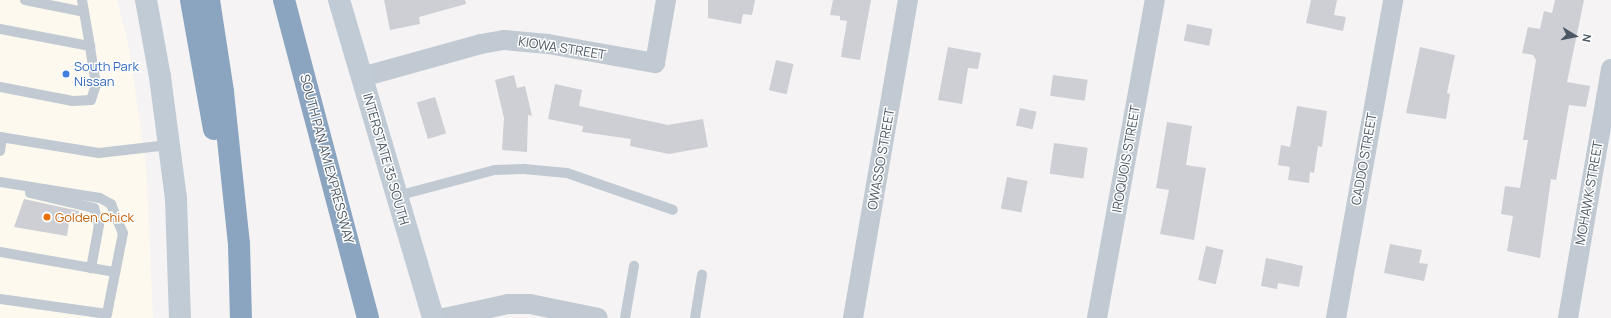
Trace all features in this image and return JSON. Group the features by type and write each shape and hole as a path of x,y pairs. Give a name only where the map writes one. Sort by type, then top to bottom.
{"highway":[{"path":"191,0 239,244"},
{"path":"209,0 223,92 239,244 241,318"},
{"name":"SOUTH PAN AM EXPRESSWAY","path":"284,0 368,318"}],"main road":[{"path":"146,0 169,144 176,199 180,318"},
{"name":"INTERSTATE 35 SOUTH","path":"340,0 433,318"}],"street":[{"name":"KIOWA STREET","path":"362,76 480,44 504,40 534,42 654,63 666,0"},
{"name":"OWASSO STREET","path":"853,318 908,0"},
{"name":"IROQUOIS STREET","path":"1097,318 1155,0"},
{"name":"CADDO STREET","path":"1336,318 1393,0"},
{"name":"MOHAWK STREET","path":"1568,318 1611,69"},
{"path":"444,318 508,304 530,304 598,318"}],"lane":[{"path":"24,0 84,12"},
{"path":"0,87 73,101 91,100 96,85 82,0"},
{"path":"0,29 90,46"},
{"path":"0,151 1,137 99,153 169,144"},
{"path":"397,196 495,170 524,169 567,173 673,210"},
{"path":"0,182 86,195 111,204 123,233 108,316 0,299"},
{"path":"11,184 18,190 94,208 98,225 91,268"},
{"path":"0,252 115,272"},
{"path":"624,318 634,266"},
{"path":"695,318 702,275"}],"shaded area":[{"path":"0,0 117,0 129,47 146,165 153,318 0,318"}],"building":[{"path":"384,0 465,0 466,4 419,17 420,24 390,30"},
{"path":"708,0 755,0 752,15 743,14 741,24 708,18"},
{"path":"833,0 871,0 860,60 841,57 847,21 840,20 840,16 830,15"},
{"path":"1311,0 1337,0 1334,15 1346,17 1343,31 1306,23"},
{"path":"1555,0 1584,0 1567,82 1590,86 1586,107 1569,105 1556,180 1551,179 1540,258 1507,251 1513,216 1501,214 1505,186 1520,188 1528,140 1523,140 1536,60 1533,55 1522,53 1528,27 1540,29 1544,11 1552,13"},
{"path":"1187,24 1213,29 1209,46 1184,41"},
{"path":"948,47 981,53 978,69 968,68 962,104 938,100"},
{"path":"1420,47 1455,55 1447,93 1450,94 1446,119 1406,113"},
{"path":"776,60 794,64 787,94 769,90"},
{"path":"514,75 517,88 525,86 532,116 528,115 527,152 502,150 504,118 495,80"},
{"path":"1053,75 1088,80 1085,101 1050,96"},
{"path":"555,84 582,90 579,106 668,125 703,119 708,147 669,154 630,146 631,139 582,132 583,126 548,119"},
{"path":"435,97 446,133 428,139 417,103"},
{"path":"1297,106 1327,111 1322,147 1318,146 1314,173 1310,172 1309,183 1288,180 1290,167 1278,165 1281,145 1290,147"},
{"path":"1020,108 1037,112 1033,129 1016,126"},
{"path":"1167,122 1192,126 1186,165 1206,168 1194,240 1160,234 1169,190 1156,188"},
{"path":"1054,143 1088,148 1083,178 1050,174"},
{"path":"1007,177 1028,181 1022,212 1001,208"},
{"name":"Golden Chick","path":"24,199 79,211 77,223 69,222 67,236 14,227"},
{"path":"1390,244 1422,250 1419,263 1428,264 1424,281 1384,273"},
{"path":"1206,246 1224,250 1216,284 1198,280"},
{"path":"1266,258 1303,266 1299,287 1278,283 1277,289 1261,286"}],"place":[{"name":"South Park Nissan","path":"66,74"},
{"name":"Golden Chick","path":"47,217"}]}
